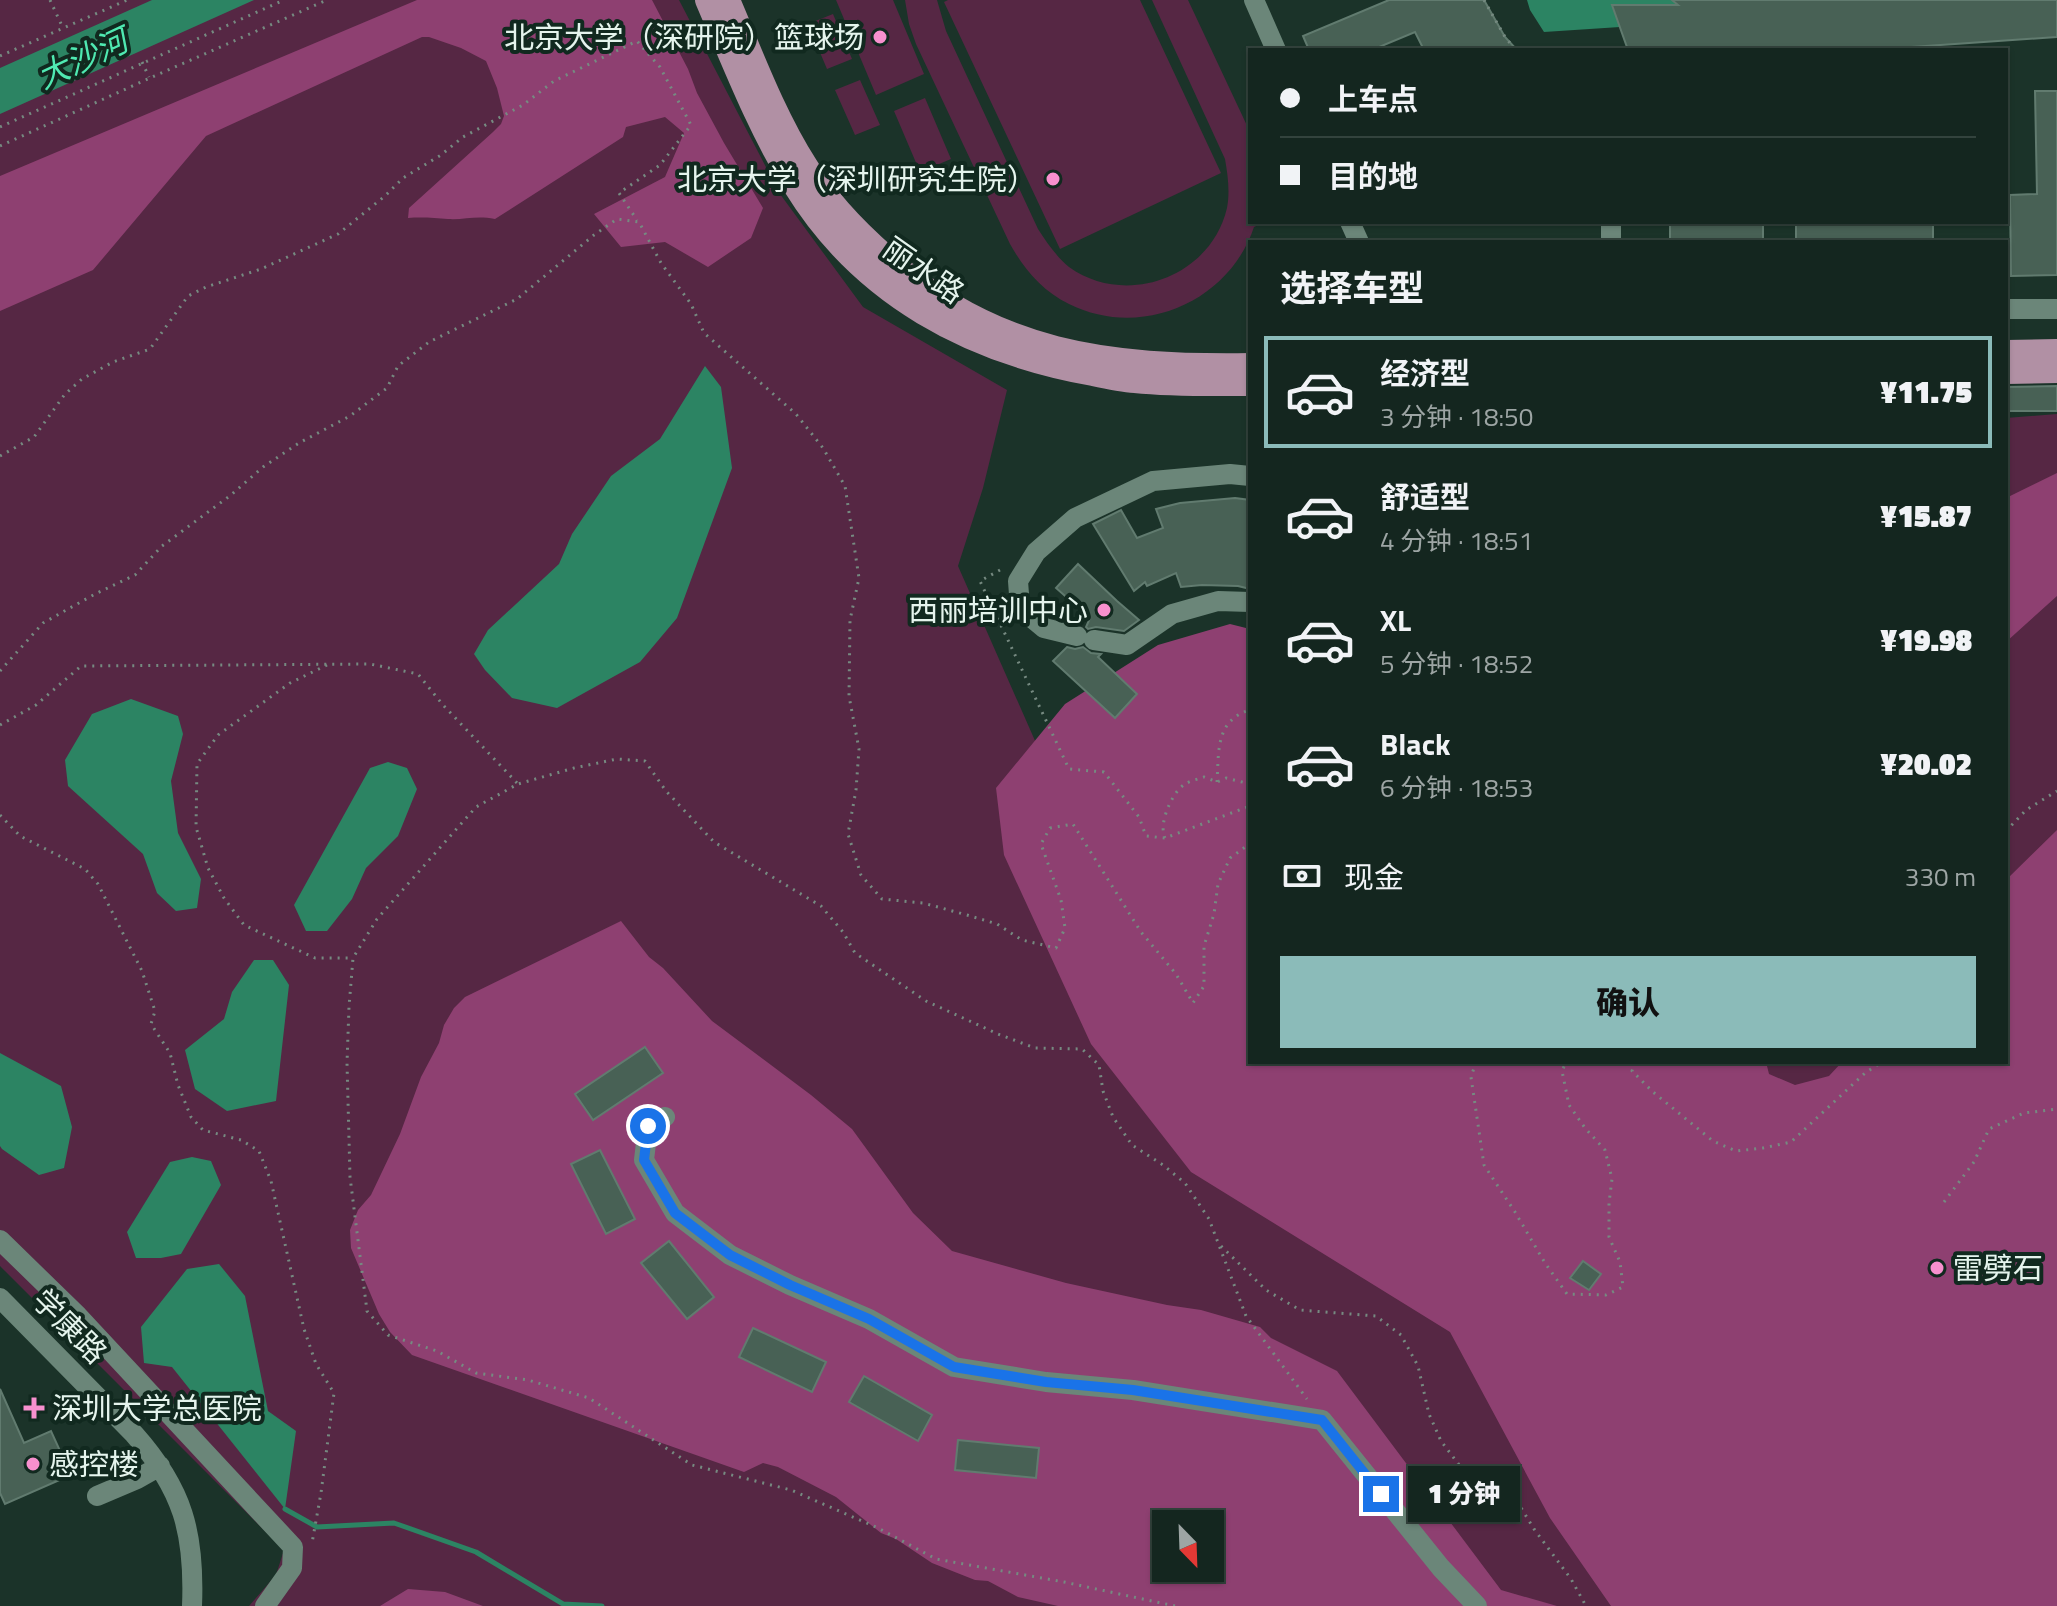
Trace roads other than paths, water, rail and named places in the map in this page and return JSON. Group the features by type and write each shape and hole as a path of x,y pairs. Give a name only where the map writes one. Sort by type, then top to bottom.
{"main road":[{"name":"丽水路","path":"707,0 764,130 801,196 843,249 908,304 976,342 1052,367 1133,381 1248,384"},
{"name":"丽水路","path":"728,0 780,119 818,185 873,246 944,301 1000,331 1056,349 1146,363 1248,365"},
{"path":"2008,352 2057,351"},
{"path":"2008,372 2057,371"}],"street":[{"path":"1254,0 1275,48"},
{"path":"2008,309 2057,309"},
{"path":"1248,476 1230,474 1153,481 1075,518 1036,552 1018,581 1020,608 1044,628 1127,645 1172,614 1218,601 1248,602"},
{"path":"665,1117 648,1126 644,1160 675,1213 730,1255 869,1319 954,1367 1046,1382 1133,1390 1322,1420 1441,1568 1477,1606"},
{"path":"0,1240 78,1316 293,1547 292,1568 265,1606"},
{"name":"学康路","path":"0,1298 134,1434 160,1466 176,1494 185,1519 191,1548 192,1606"},
{"path":"97,1496 160,1466"}],"water":[{"name":"大沙河","path":"152,0 254,0 0,114 0,68"},
{"path":"1527,0 1793,0 1792,7 1613,5 1620,27 1544,32"},
{"path":"705,366 721,387 732,468 677,618 640,662 557,708 512,698 474,654 488,630 559,564 572,534 611,476 660,439"},
{"path":"131,699 178,716 183,734 171,781 178,833 201,879 197,908 176,911 157,893 143,854 68,786 65,760 92,714"},
{"path":"388,762 407,768 417,789 398,836 366,868 352,899 327,931 306,931 294,905 370,768"},
{"path":"254,960 273,960 289,985 276,1101 227,1111 195,1089 185,1050 224,1019 232,992"},
{"path":"0,1053 61,1086 72,1127 64,1168 39,1175 0,1146"},
{"path":"192,1157 211,1161 221,1185 181,1254 136,1258 127,1232 170,1162"},
{"path":"219,1264 245,1296 268,1411 296,1431 285,1509 172,1367 144,1363 141,1327 187,1269"}],"waterway":[{"path":"285,1509 317,1527 394,1523 476,1552 563,1604 602,1606"}],"place":[{"name":"北京大学（深研院）篮球场","path":"880,37"},
{"name":"北京大学（深圳研究生院）","path":"1053,179"},
{"name":"西丽培训中心","path":"1104,610"},
{"name":"雷劈石","path":"1937,1268"},
{"name":"深圳大学总医院","path":"34,1408"},
{"name":"感控楼","path":"33,1464"}]}
